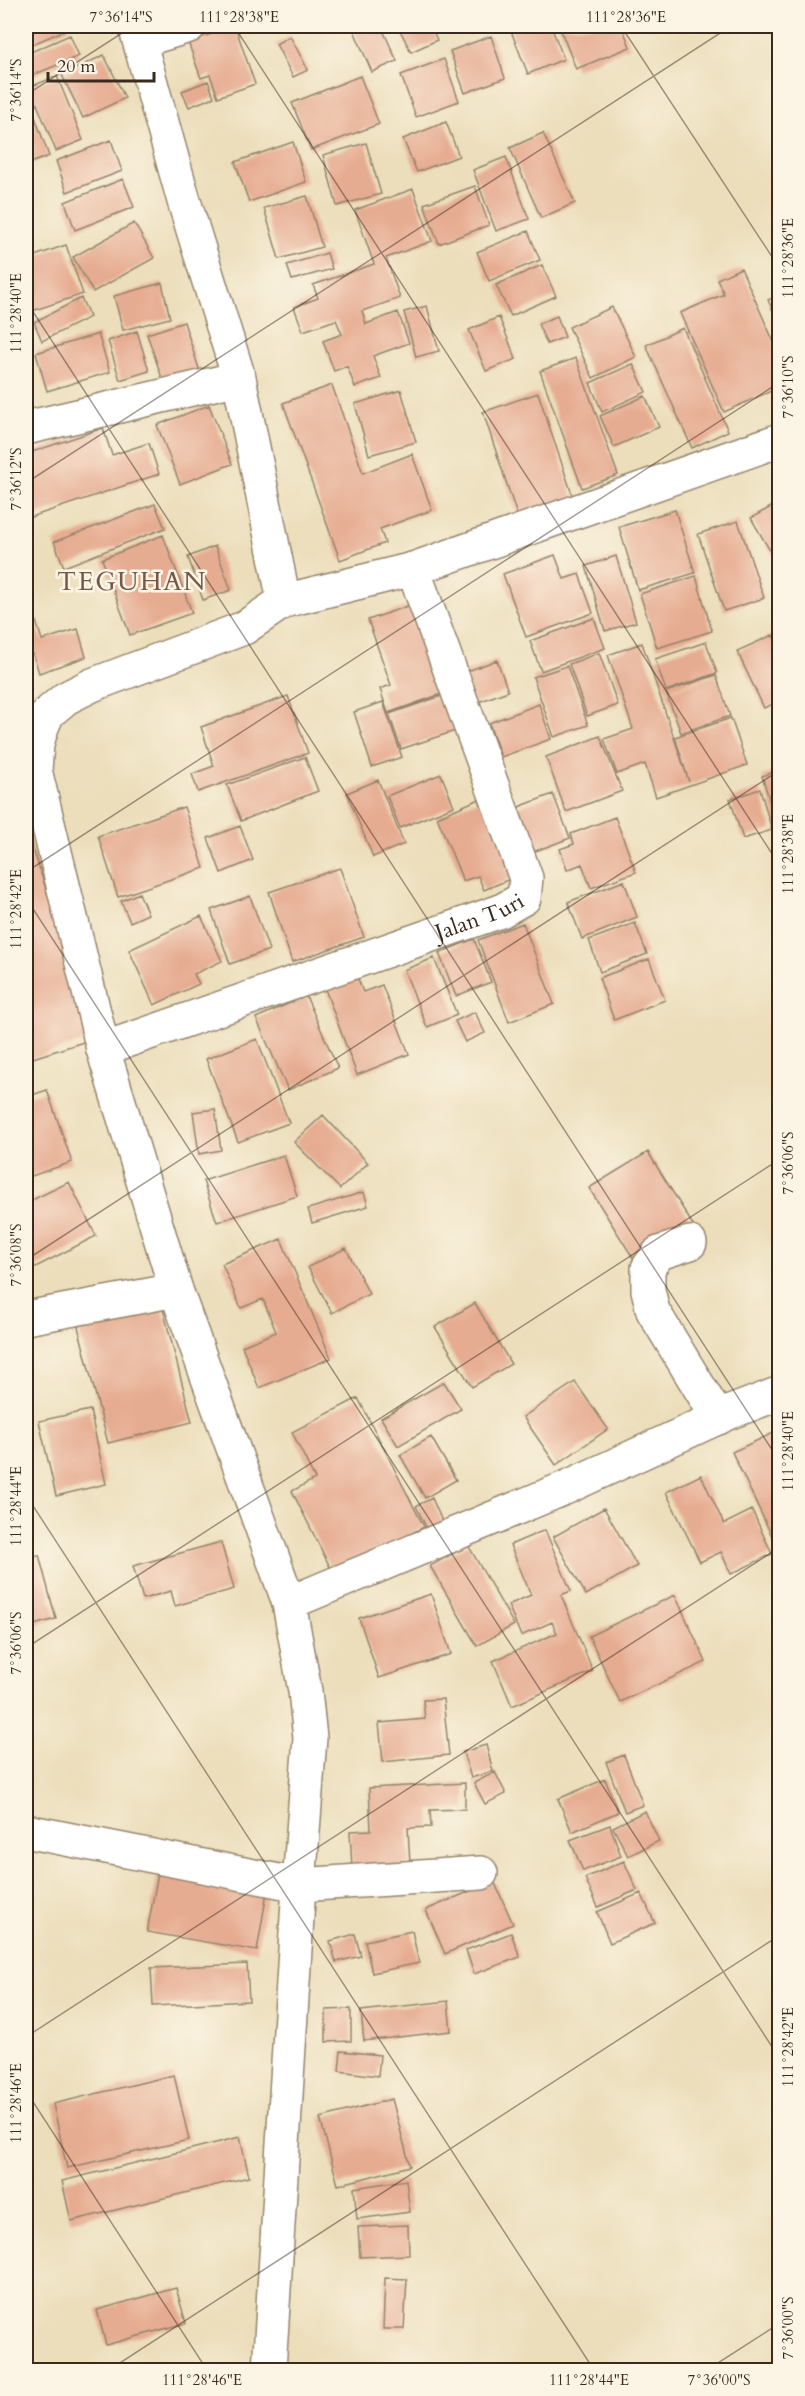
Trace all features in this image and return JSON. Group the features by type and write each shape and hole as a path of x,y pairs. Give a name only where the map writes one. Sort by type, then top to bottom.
{"street":[{"path":"189,26 137,33 184,201 239,378 284,601"},
{"path":"26,428 239,378"},
{"path":"269,2370 310,1738 305,1691 289,1603 176,1290 103,1049 35,770 37,715 92,685 244,628 284,601 413,569 780,441"},
{"name":"Jalan Turi","path":"103,1049 501,911 524,898 526,878 413,569"},
{"path":"690,1243 659,1253 648,1268 648,1290 653,1311 718,1418"},
{"path":"26,1318 176,1290"},
{"path":"289,1603 564,1488 718,1418 780,1393"},
{"path":"26,1831 299,1885 481,1873"}],"building":[{"path":"26,26 69,26 70,28 26,47"},
{"path":"235,26 255,84 218,97 210,75 201,78 188,42"},
{"path":"352,26 381,26 397,61 372,72"},
{"path":"398,26 431,26 437,40 411,52"},
{"path":"509,26 551,26 564,59 528,74"},
{"path":"559,26 622,26 630,47 576,69"},
{"path":"70,35 79,56 26,78 26,54"},
{"path":"290,36 308,70 293,77 276,44"},
{"path":"491,36 505,78 465,93 450,51"},
{"path":"104,55 125,98 83,118 62,75"},
{"path":"444,59 459,101 416,117 401,75"},
{"path":"57,76 83,140 56,151 30,87"},
{"path":"360,76 379,124 311,150 292,103"},
{"path":"208,81 214,97 189,107 182,91"},
{"path":"26,92 49,156 26,165"},
{"path":"446,122 459,156 417,172 403,139"},
{"path":"543,133 575,203 541,218 510,148"},
{"path":"111,140 122,171 67,192 56,161"},
{"path":"293,142 306,182 249,202 235,162"},
{"path":"366,143 381,194 337,206 323,155"},
{"path":"506,157 529,219 496,231 473,170"},
{"path":"123,179 134,207 75,230 65,202"},
{"path":"475,186 489,225 439,244 424,204"},
{"path":"413,189 432,241 386,258 400,298 362,311 366,324 398,312 409,343 373,356 381,378 355,387 347,366 334,371 323,341 342,334 336,320 303,331 294,307 318,298 313,285 374,264 355,210"},
{"path":"307,196 322,247 279,259 264,208"},
{"path":"134,223 154,258 93,292 73,257"},
{"path":"528,231 540,260 489,281 477,252"},
{"path":"66,245 83,294 32,311 26,292 26,259"},
{"path":"327,253 332,269 292,280 287,265"},
{"path":"542,265 556,296 511,316 496,285"},
{"path":"741,268 780,356 780,387 724,412 680,313 724,294 717,279"},
{"path":"162,283 170,318 123,330 114,296"},
{"path":"780,295 780,326 768,300"},
{"path":"81,298 90,317 42,341 34,322"},
{"path":"427,306 439,351 416,357 404,312"},
{"path":"612,307 636,357 593,378 569,327"},
{"path":"557,316 565,337 547,344 538,324"},
{"path":"499,317 516,359 486,371 469,330"},
{"path":"184,322 200,372 164,384 147,334"},
{"path":"683,328 728,431 692,448 646,345"},
{"path":"137,331 149,371 120,380 108,341"},
{"path":"98,334 110,372 47,391 36,353"},
{"path":"576,358 618,475 582,488 540,371"},
{"path":"633,364 646,392 602,412 590,383"},
{"path":"332,385 363,473 412,454 432,510 380,529 385,543 340,560 283,403"},
{"path":"401,390 416,442 369,455 355,404"},
{"path":"538,393 573,497 517,515 483,412"},
{"path":"645,396 659,427 614,447 600,416"},
{"path":"209,405 232,464 180,484 157,425"},
{"path":"103,428 112,455 149,443 159,474 28,518 26,454"},
{"path":"780,502 780,568 751,518"},
{"path":"155,504 165,528 64,567 54,542"},
{"path":"675,510 695,573 638,590 619,527"},
{"path":"738,521 764,598 724,611 698,534"},
{"path":"163,535 192,613 130,635 102,559"},
{"path":"215,546 231,590 203,600 188,557"},
{"path":"555,555 564,579 579,574 593,613 526,637 503,574"},
{"path":"616,556 636,622 605,631 586,566"},
{"path":"696,576 712,631 657,648 640,594"},
{"path":"26,590 42,640 78,629 86,657 39,673 33,654 26,656"},
{"path":"416,603 447,692 388,713 380,689 391,685 368,620"},
{"path":"594,618 605,648 541,671 530,641"},
{"path":"773,635 780,650 780,701 764,708 737,651"},
{"path":"706,642 717,673 666,691 655,659"},
{"path":"642,643 689,782 675,737 731,718 747,765 656,797 645,764 617,774 604,739 633,729 608,655"},
{"path":"599,653 618,705 587,716 569,664"},
{"path":"497,660 508,691 473,704 462,673"},
{"path":"567,666 588,725 554,737 533,677"},
{"path":"716,675 730,716 681,733 666,692"},
{"path":"444,695 455,731 401,749 389,714"},
{"path":"288,696 308,753 198,792 192,774 214,766 201,727"},
{"path":"383,702 402,757 372,767 354,712"},
{"path":"539,704 551,739 501,757 489,723"},
{"path":"600,736 622,791 566,812 546,757"},
{"path":"305,757 318,791 241,821 227,785"},
{"path":"780,770 780,831 779,831 762,776"},
{"path":"441,774 454,806 400,828 387,796"},
{"path":"378,780 404,844 373,857 347,793"},
{"path":"760,789 772,830 743,839 730,799"},
{"path":"553,794 570,838 533,852 516,808"},
{"path":"482,798 515,877 484,890 478,876 463,881 437,817"},
{"path":"184,807 204,868 118,897 98,836"},
{"path":"615,817 636,872 591,888 582,864 567,870 560,849 574,844 571,834"},
{"path":"26,826 93,1039 30,1059 26,1043"},
{"path":"240,826 253,860 221,873 208,838"},
{"path":"340,868 364,937 292,962 269,892"},
{"path":"624,881 637,917 582,939 568,902"},
{"path":"139,893 148,914 130,922 121,901"},
{"path":"250,896 269,950 230,964 211,910"},
{"path":"201,916 222,961 194,974 199,984 154,1005 129,950"},
{"path":"523,923 554,1004 509,1022 478,940"},
{"path":"635,923 647,954 600,972 589,940"},
{"path":"474,939 491,982 456,996 439,953"},
{"path":"434,958 457,1015 427,1027 404,970"},
{"path":"649,959 665,1000 614,1020 599,978"},
{"path":"357,976 363,992 382,985 409,1054 357,1075 325,989"},
{"path":"306,996 338,1068 288,1090 256,1018"},
{"path":"475,1012 485,1033 465,1042 455,1021"},
{"path":"257,1039 289,1123 238,1142 206,1059"},
{"path":"47,1090 72,1162 26,1178 26,1097"},
{"path":"215,1109 221,1150 199,1154 193,1112"},
{"path":"323,1115 368,1163 340,1189 294,1142"},
{"path":"648,1152 693,1225 635,1261 589,1188"},
{"path":"284,1155 297,1196 217,1222 203,1181"},
{"path":"69,1182 96,1236 26,1272 26,1203"},
{"path":"364,1192 368,1206 312,1223 308,1209"},
{"path":"281,1239 331,1358 259,1388 242,1346 276,1332 263,1299 241,1308 222,1264"},
{"path":"346,1248 369,1294 332,1313 308,1267"},
{"path":"160,1297 192,1422 108,1443 76,1319"},
{"path":"475,1303 511,1364 472,1387 435,1327"},
{"path":"444,1382 461,1409 398,1446 381,1418"},
{"path":"575,1382 608,1429 556,1465 523,1417"},
{"path":"358,1398 424,1527 333,1573 292,1491 315,1479 292,1432"},
{"path":"90,1410 106,1484 56,1496 39,1421"},
{"path":"780,1430 780,1553 732,1452"},
{"path":"431,1437 456,1480 425,1498 400,1455"},
{"path":"701,1475 724,1524 752,1510 772,1554 731,1574 721,1552 700,1562 666,1492"},
{"path":"432,1498 444,1526 429,1533 416,1506"},
{"path":"604,1508 637,1566 586,1595 553,1537"},
{"path":"545,1530 571,1591 561,1595 593,1671 512,1706 493,1661 557,1633 552,1622 521,1636 508,1605 531,1595 510,1545"},
{"path":"221,1542 234,1589 175,1606 171,1591 143,1599 133,1566"},
{"path":"468,1545 514,1625 477,1646 430,1566"},
{"path":"39,1555 56,1619 26,1627 26,1558"},
{"path":"431,1594 451,1654 379,1678 359,1618"},
{"path":"675,1595 706,1662 620,1702 589,1636"},
{"path":"443,1699 449,1755 383,1762 379,1723 425,1719 423,1700"},
{"path":"486,1745 493,1771 471,1778 463,1752"},
{"path":"624,1755 643,1805 625,1812 606,1762"},
{"path":"495,1772 506,1794 485,1804 474,1783"},
{"path":"605,1779 618,1812 572,1832 558,1799"},
{"path":"465,1783 465,1809 430,1810 431,1827 408,1828 410,1865 352,1868 350,1831 371,1830 369,1788"},
{"path":"645,1811 659,1841 628,1856 613,1827"},
{"path":"610,1825 621,1856 583,1871 570,1840"},
{"path":"624,1861 637,1890 598,1907 585,1878"},
{"path":"158,1873 267,1892 257,1951 147,1932"},
{"path":"494,1881 513,1924 445,1954 426,1910"},
{"path":"641,1893 655,1923 610,1943 597,1912"},
{"path":"412,1931 419,1963 372,1973 365,1941"},
{"path":"511,1933 520,1957 474,1974 466,1950"},
{"path":"355,1934 361,1956 336,1962 330,1941"},
{"path":"247,1964 249,2001 153,2006 151,1968"},
{"path":"448,2001 451,2031 364,2041 361,2011"},
{"path":"351,2009 351,2041 326,2042 326,2010"},
{"path":"341,2051 380,2055 378,2076 339,2071"},
{"path":"174,2075 189,2140 67,2168 53,2104"},
{"path":"392,2099 410,2166 338,2185 320,2118"},
{"path":"240,2137 249,2177 71,2221 62,2181"},
{"path":"406,2180 410,2212 357,2219 354,2188"},
{"path":"408,2225 409,2255 360,2257 358,2227"},
{"path":"385,2278 407,2279 404,2329 383,2329"},
{"path":"176,2288 186,2323 106,2345 97,2310"}],"district":[{"name":"TEGUHAN","path":"132,581"}]}
